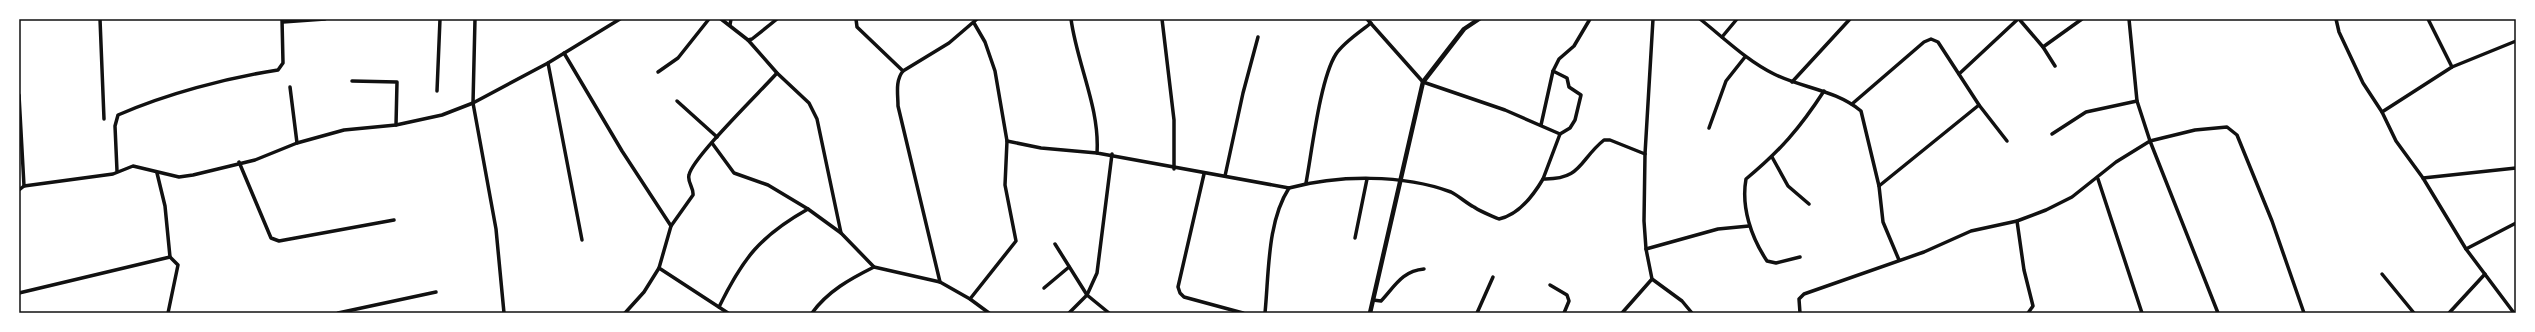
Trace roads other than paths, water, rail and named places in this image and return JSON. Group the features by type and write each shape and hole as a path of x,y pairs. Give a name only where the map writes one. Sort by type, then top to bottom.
{"street":[{"path":"100,19 104,119"},
{"path":"117,171 115,126 118,115 171,97 250,74 278,70 283,63 282,20 325,19"},
{"path":"437,91 440,19"},
{"path":"475,19 473,103 496,229 504,313"},
{"path":"19,190 24,186 113,174 117,171 132,166 178,177 239,162 255,160 297,143 344,130 396,125 442,115 473,103 548,63 620,19"},
{"path":"658,72 678,58 709,19"},
{"path":"721,19 748,40 778,74 809,103 817,119 841,233"},
{"path":"730,19 730,25"},
{"path":"748,40 752,39 777,19"},
{"path":"856,19 857,27 903,72"},
{"path":"940,282 898,106 897,85 899,76 903,72 949,43 977,19"},
{"path":"1070,19 1090,98 1098,141 1098,153"},
{"path":"1162,19 1174,120 1174,169"},
{"path":"1367,19 1423,82 1541,125 1560,134"},
{"path":"1370,313 1402,180 1423,82 1464,29 1479,19"},
{"path":"1541,125 1552,71 1559,59 1574,46 1590,19"},
{"path":"1653,19 1645,154 1646,249 1652,279 1682,301 1692,313"},
{"path":"1700,19 1745,57 1792,82 1824,91 1852,104 1861,111 1879,186 1883,222 1898,260"},
{"path":"1722,37 1737,19"},
{"path":"1792,82 1850,19"},
{"path":"1958,74 2018,19 2043,47 2055,66"},
{"path":"2043,47 2082,19"},
{"path":"2129,19 2137,101 2150,141 2218,313"},
{"path":"2336,19 2338,32 2363,83 2382,112 2396,141 2423,178 2466,249 2514,313"},
{"path":"2428,19 2452,67"},
{"path":"970,299 1016,241 1005,185 1007,141 995,71 985,42 974,23"},
{"path":"1306,183 1319,111 1332,63 1337,53 1371,23"},
{"path":"1225,176 1243,93 1258,37"},
{"path":"1852,104 1924,42 1931,39 1938,42 1958,74 2007,141"},
{"path":"2382,112 2452,67 2516,41"},
{"path":"564,53 622,151 671,226"},
{"path":"1709,128 1726,81 1745,57"},
{"path":"548,63 582,240"},
{"path":"1007,141 1041,148 1112,154 1174,169 1225,176 1289,188 1306,183 1367,179 1402,180 1452,193 1474,208 1499,219 1514,213 1533,196 1543,179 1560,134 1570,128 1575,120 1581,94 1569,87 1567,78 1552,71"},
{"path":"625,313 644,292 659,268 671,226 693,195 689,175 712,143 778,74"},
{"path":"352,82 397,82 396,125"},
{"path":"290,87 297,143"},
{"path":"1800,257 1776,263 1767,261 1758,248 1749,226 1745,188 1746,179 1772,157 1802,126 1824,91"},
{"path":"19,96 24,186"},
{"path":"677,101 717,138"},
{"path":"2052,134 2086,112 2137,101"},
{"path":"1879,186 1980,105"},
{"path":"1800,313 1798,299 1804,294 1924,252 1971,231 2017,221 2072,197 2098,179 2116,162 2150,141 2195,130 2227,127 2237,135 2272,221 2304,313"},
{"path":"1543,179 1556,179 1577,171 1604,140 1610,140 1645,154"},
{"path":"712,143 734,173 768,185 808,209 841,233 874,267 940,282 970,299 989,313"},
{"path":"1069,313 1087,295 1097,273 1112,154"},
{"path":"1772,157 1788,186 1809,204"},
{"path":"239,162 271,238 278,241 394,220"},
{"path":"2423,178 2516,168"},
{"path":"157,173 165,206 170,257 178,266 178,274 168,313"},
{"path":"1204,174 1178,287 1180,293 1184,297 1243,313"},
{"path":"1355,238 1367,179"},
{"path":"2098,179 2142,313"},
{"path":"1265,313 1270,255 1279,203 1289,188"},
{"path":"719,307 733,278 761,240 790,219 808,209"},
{"path":"2017,221 2024,270 2033,306 2028,313"},
{"path":"2466,249 2516,223"},
{"path":"1646,249 1718,229 1749,226"},
{"path":"1055,244 1087,295 1109,313"},
{"path":"19,293 170,257"},
{"path":"1044,288 1069,266"},
{"path":"812,313 820,302 835,290 852,278 874,267"},
{"path":"659,268 728,313"},
{"path":"1373,300 1381,301 1394,284 1412,270 1424,269"},
{"path":"2382,274 2414,313"},
{"path":"2449,313 2484,274"},
{"path":"1477,313 1493,277"},
{"path":"1623,313 1652,279"},
{"path":"1550,285 1567,295 1569,301 1564,313"},
{"path":"338,313 436,292"}]}
